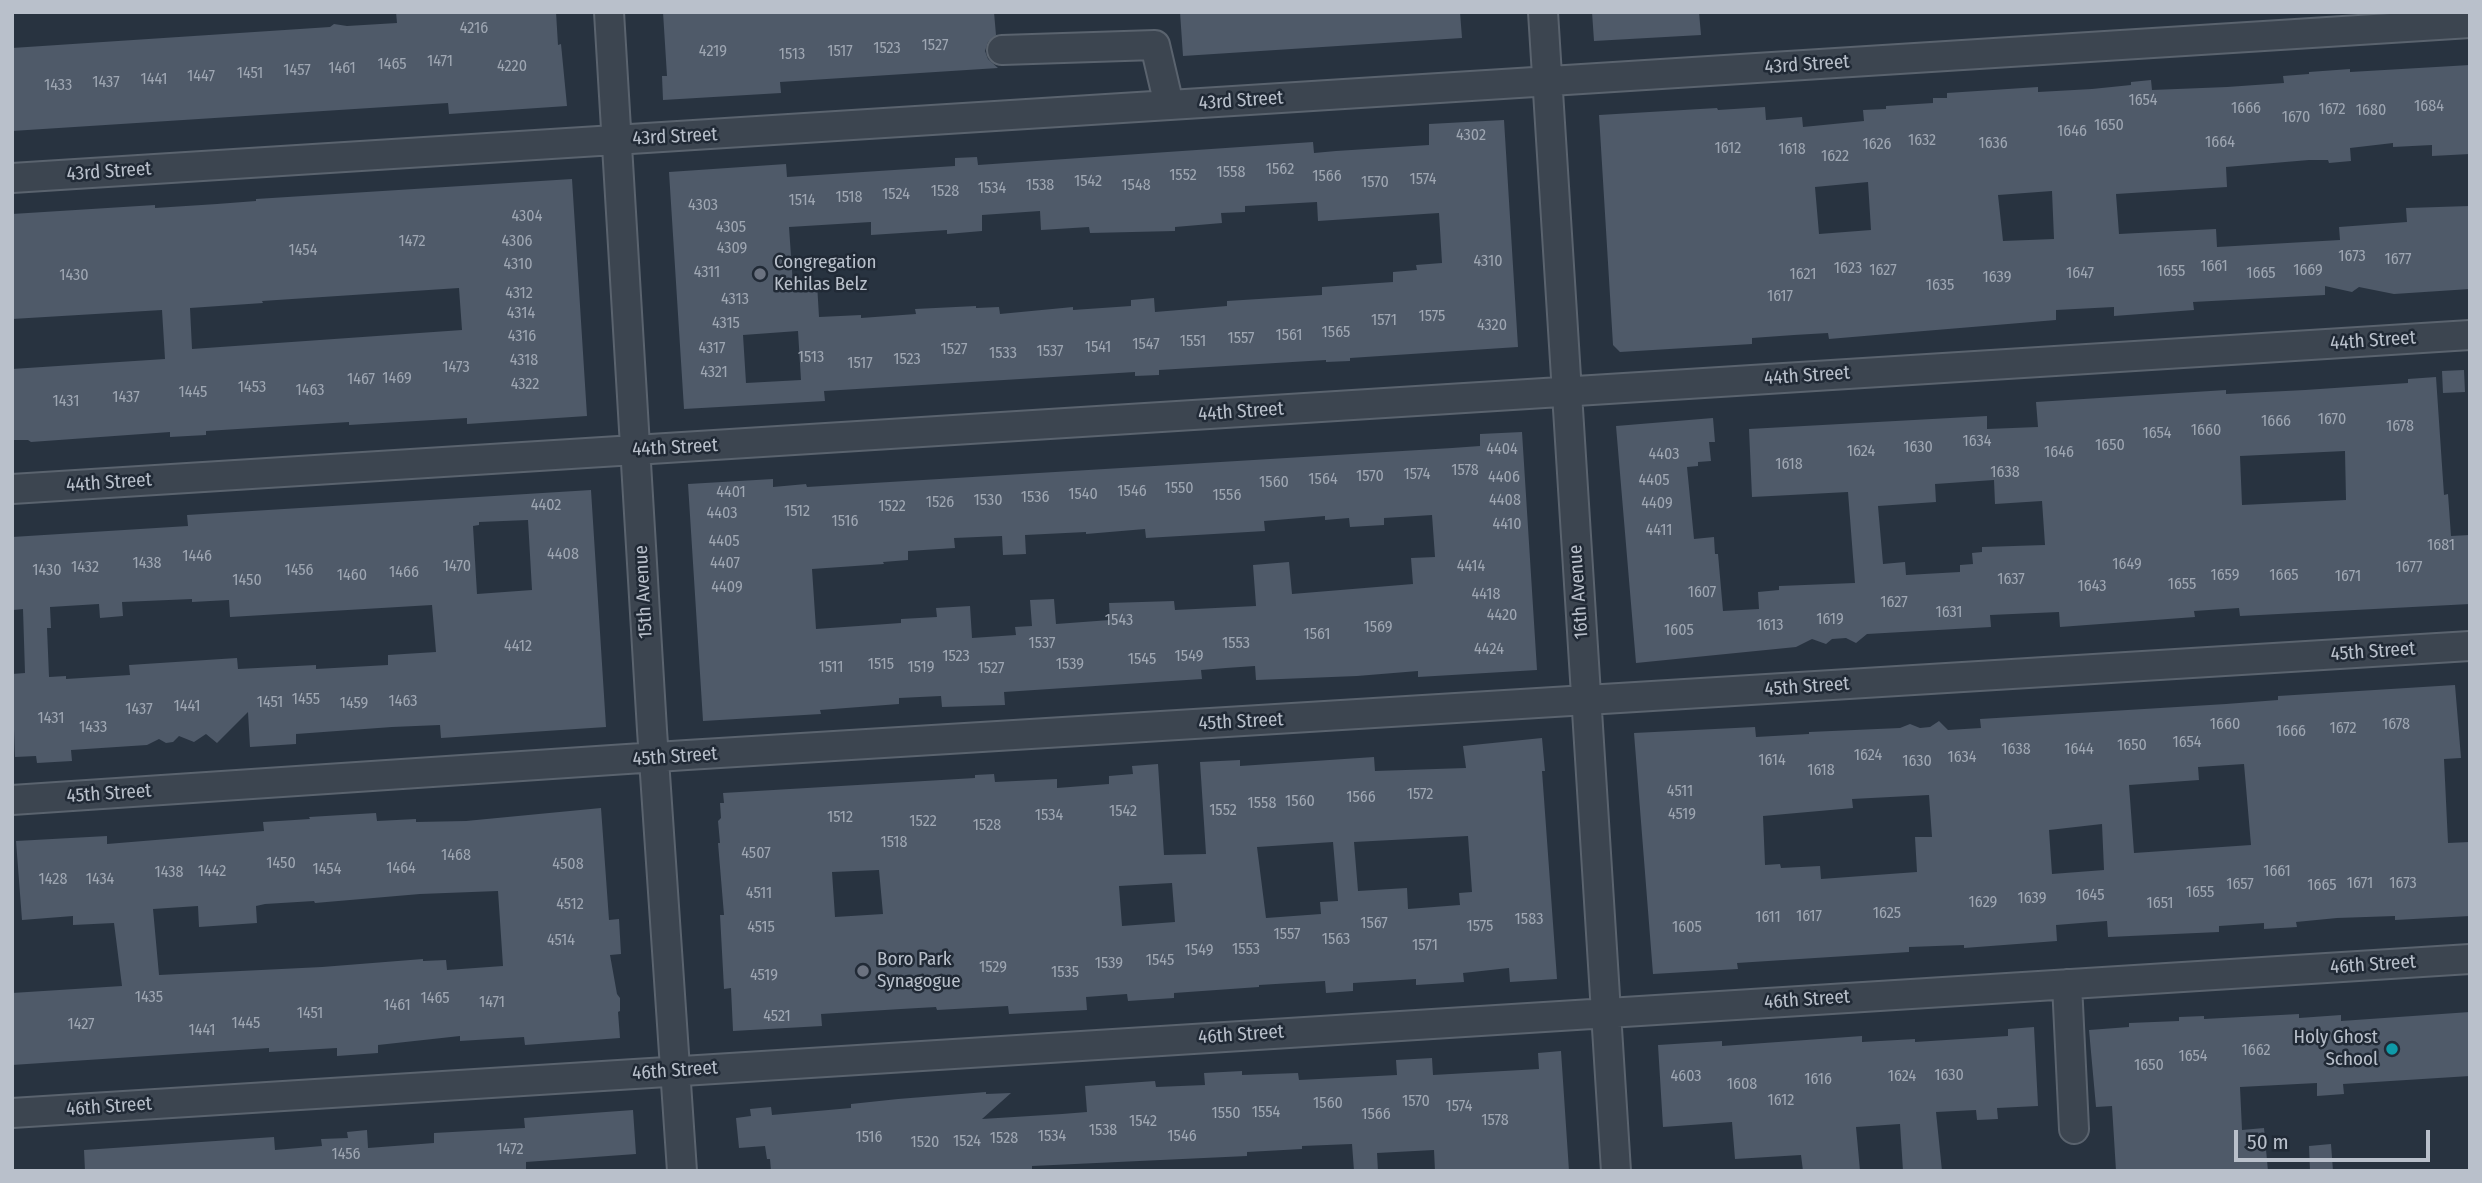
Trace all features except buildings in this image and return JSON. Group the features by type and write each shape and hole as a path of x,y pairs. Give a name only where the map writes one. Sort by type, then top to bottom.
{"street":[{"name":"15th Avenue","path":"609,12 682,1171"},
{"name":"16th Avenue","path":"1543,12 1616,1171"},
{"name":"43rd Street","path":"12,178 2470,23"},
{"path":"1002,50 1155,45 1169,105"},
{"name":"44th Street","path":"12,489 2470,335"},
{"name":"45th Street","path":"12,800 2470,646"},
{"name":"46th Street","path":"12,1113 2470,959"},
{"path":"2067,984 2074,1129"}],"place":[{"name":"Congregation Kehilas Belz","path":"760,274"},
{"name":"Boro Park Synagogue","path":"863,971"},
{"name":"Holy Ghost School","path":"2392,1049"}]}
